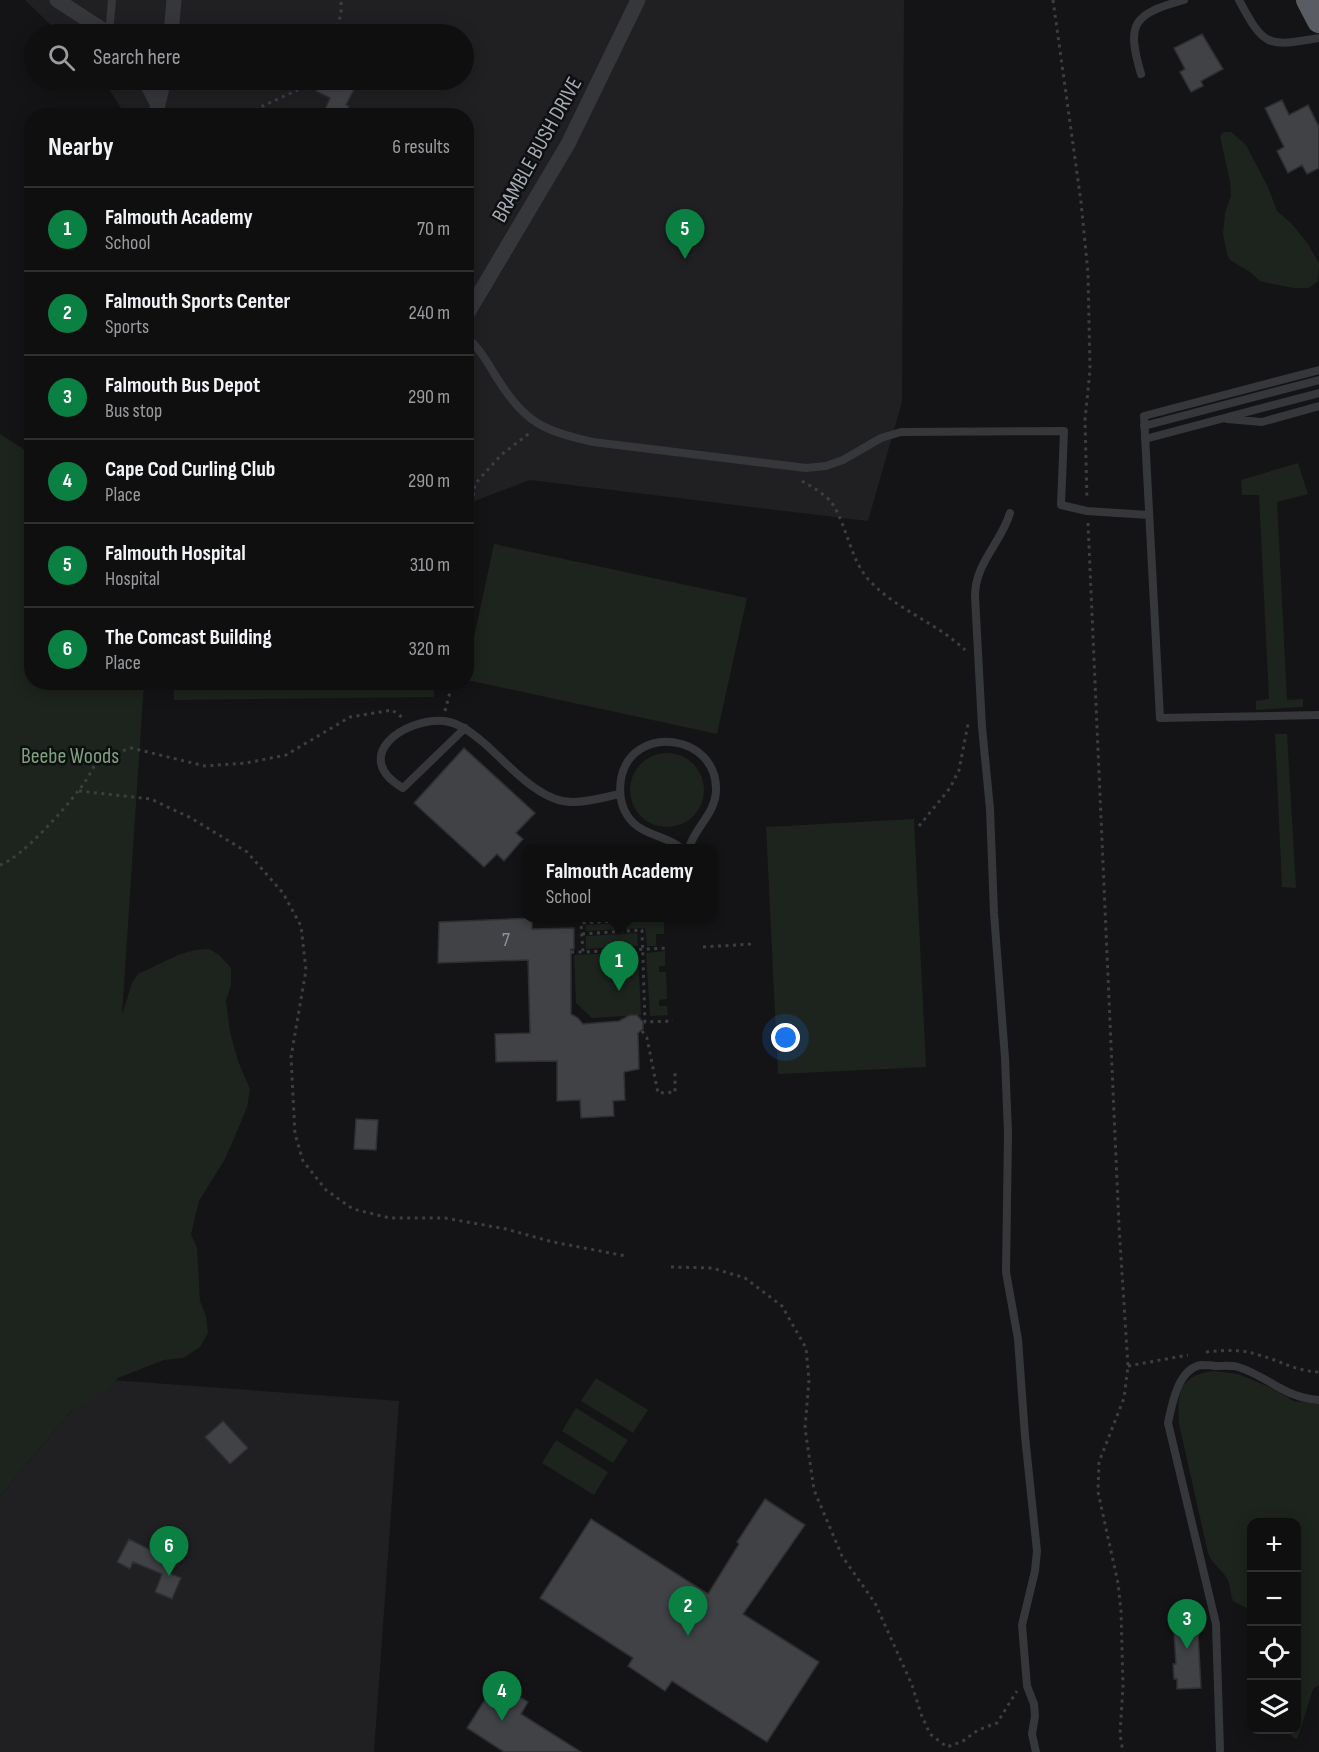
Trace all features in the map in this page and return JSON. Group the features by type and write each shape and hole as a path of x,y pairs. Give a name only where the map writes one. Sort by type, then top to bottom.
{"highway":[{"path":"1308,0 1319,21"}],"street":[{"path":"57,0 94,24"},
{"path":"172,24 174,0"},
{"name":"BRAMBLE BUSH DRIVE","path":"474,303 568,144 638,0"},
{"path":"149,90 156,108"},
{"path":"157,108 162,90"}],"lane":[{"path":"110,24 112,0"},
{"path":"1141,74 1132,39 1137,25 1149,11 1184,0"},
{"path":"1239,0 1258,33 1272,41 1282,44 1319,38"},
{"path":"474,346 512,401 523,413 558,434 593,442 806,468 834,463 881,438 901,432 1064,431 1061,505 1087,511 1149,515"},
{"path":"1319,370 1144,416 1160,718 1319,715"},
{"path":"1144,426 1319,380"},
{"path":"1145,439 1319,393"},
{"path":"1222,419 1255,423 1319,406"},
{"path":"1010,513 1003,532 986,557 977,578 975,596 1006,1069 1008,1133 1006,1272 1019,1346 1025,1436 1037,1551 1035,1571 1022,1625 1025,1676 1034,1704 1035,1721 1032,1734 1036,1752"},
{"path":"465,728 403,788 393,783 386,774 382,763 382,750 388,740 414,724 442,721 465,728 542,794 558,801 574,802 620,794"},
{"path":"673,844 642,831 628,816 620,794 622,775 630,759 645,747 663,741 682,743 699,752 710,766 715,779 716,793 713,806 707,818 697,829 691,844"},
{"path":"1220,1750 1215,1616 1167,1423 1174,1396 1182,1377 1198,1365 1234,1366 1303,1399 1319,1400"}],"path":[{"path":"338,24 341,0"},
{"path":"1053,0 1081,202 1088,273 1090,370 1085,420 1087,500"},
{"path":"258,108 298,90"},
{"path":"474,484 501,454 539,424"},
{"path":"798,478 831,502 867,577 896,605 957,643 979,664"},
{"path":"1088,522 1119,1226 1128,1366 1124,1398 1099,1462 1098,1492 1118,1583 1121,1611 1124,1686 1120,1734 1123,1752"},
{"path":"442,721 450,690"},
{"path":"919,826 950,788 960,770 969,722 981,698"},
{"path":"0,865 9,862 46,827 79,791 98,759 131,748 205,766 246,764 286,755 350,717 392,710 414,724"},
{"path":"79,791 151,799 190,818 247,852 283,893 301,926 306,970 291,1057 295,1134 303,1161 326,1190 353,1209 390,1218 446,1218 626,1256"},
{"path":"581,922 583,952"},
{"path":"582,934 642,930 645,1022 673,1021"},
{"path":"703,947 753,944"},
{"path":"571,952 669,948"},
{"path":"642,1030 647,1038 658,1093 675,1092 675,1073"},
{"path":"671,1267 712,1268 745,1278 782,1306 806,1348 809,1380 805,1428 814,1490 842,1556 875,1603 912,1685 930,1734 948,1747 963,1741 978,1730 997,1723 1025,1676"}],"shaded area":[{"path":"25,0 904,0 902,402 868,521 530,480 474,501 474,108 121,108 109,90 474,90 474,24 50,24"},
{"path":"98,1379 399,1401 374,1752 0,1752 0,1496"}],"green space":[{"path":"1224,132 1231,132 1246,145 1268,187 1277,211 1292,224 1317,260 1319,264 1318,281 1309,288 1294,288 1260,281 1230,260 1223,234 1225,213 1231,196 1220,136"},
{"name":"Beebe Woods","path":"0,434 24,449 24,690 144,690 122,1015 132,983 138,974 178,955 209,949 219,955 231,968 231,985 226,1001 230,1032 238,1061 250,1089 247,1107 225,1159 199,1201 191,1234 197,1248 200,1301 206,1316 208,1333 200,1347 183,1358 164,1360 118,1378 108,1390 72,1410 0,1496"},
{"path":"1298,463 1308,494 1277,502 1287,700 1303,699 1303,707 1256,710 1256,701 1269,699 1259,495 1242,495 1241,480"},
{"path":"494,544 747,598 717,734 474,682 474,637"},
{"path":"174,690 434,690 434,697 174,700"},
{"path":"1275,734 1287,734 1296,888 1282,887"},
{"path":"667,753 681,756 693,764 701,776 704,790 701,804 693,816 681,824 667,827 653,824 641,816 633,804 630,790 633,776 641,764 653,756"},
{"path":"914,819 926,1067 778,1074 766,827"},
{"path":"664,922 664,934 656,934 656,946 647,946 645,928 586,931 586,925"},
{"path":"637,933 638,946 586,949 586,936"},
{"path":"665,951 665,966 659,966 659,972 666,972 667,999 659,1000 659,1006 667,1006 668,1015 650,1016 646,953"},
{"path":"638,952 641,1015 592,1018 576,1003 574,955"},
{"path":"1214,1371 1238,1374 1294,1401 1319,1404 1319,1685 1313,1689 1301,1727 1301,1518 1247,1518 1247,1608 1233,1601 1228,1580 1208,1553 1179,1424 1179,1403 1183,1387 1187,1381 1202,1373"},
{"path":"596,1378 648,1410 633,1433 581,1401"},
{"path":"576,1408 628,1440 613,1463 562,1431"},
{"path":"556,1440 608,1472 594,1495 542,1463"},
{"path":"1291,1734 1299,1734 1296,1739"}],"building":[{"path":"1202,34 1223,69 1201,81 1203,86 1191,92 1180,72 1185,69 1174,48"},
{"path":"354,90 346,105 349,106 348,108 326,108 330,98 316,91"},
{"path":"1282,100 1289,115 1308,105 1319,127 1319,168 1307,174 1302,165 1288,173 1277,151 1284,147 1265,108"},
{"path":"464,748 535,813 516,833 523,839 504,861 497,854 484,867 414,803"},
{"path":"522,918 522,922 532,922 532,929 574,928 574,949 571,949 571,1014 583,1024 619,1021 630,1015 637,1015 643,1022 643,1029 638,1033 639,1069 624,1072 625,1100 613,1101 614,1116 581,1118 580,1100 557,1101 557,1061 496,1062 495,1034 530,1033 528,960 438,963 439,922"},
{"path":"356,1119 378,1120 376,1150 354,1149"},
{"path":"223,1421 248,1448 230,1464 205,1437"},
{"path":"765,1499 805,1525 743,1614 819,1662 767,1742 672,1681 665,1691 628,1666 633,1658 540,1598 591,1519 708,1594 739,1544 737,1542"},
{"path":"129,1539 174,1562 169,1573 181,1578 172,1599 155,1592 162,1574 133,1562 130,1569 117,1562"},
{"path":"1198,1632 1201,1688 1177,1689 1173,1664 1176,1664 1174,1634"},
{"path":"496,1682 528,1702 521,1714 581,1752 504,1752 467,1728"}],"place":[{"name":"Falmouth Hospital","path":"685,259"},
{"name":"Falmouth Academy","path":"619,991"},
{"name":"The Comcast Building","path":"169,1576"},
{"name":"Falmouth Sports Center","path":"688,1636"},
{"name":"Falmouth Bus Depot","path":"1187,1649"},
{"name":"Cape Cod Curling Club","path":"502,1721"}]}
